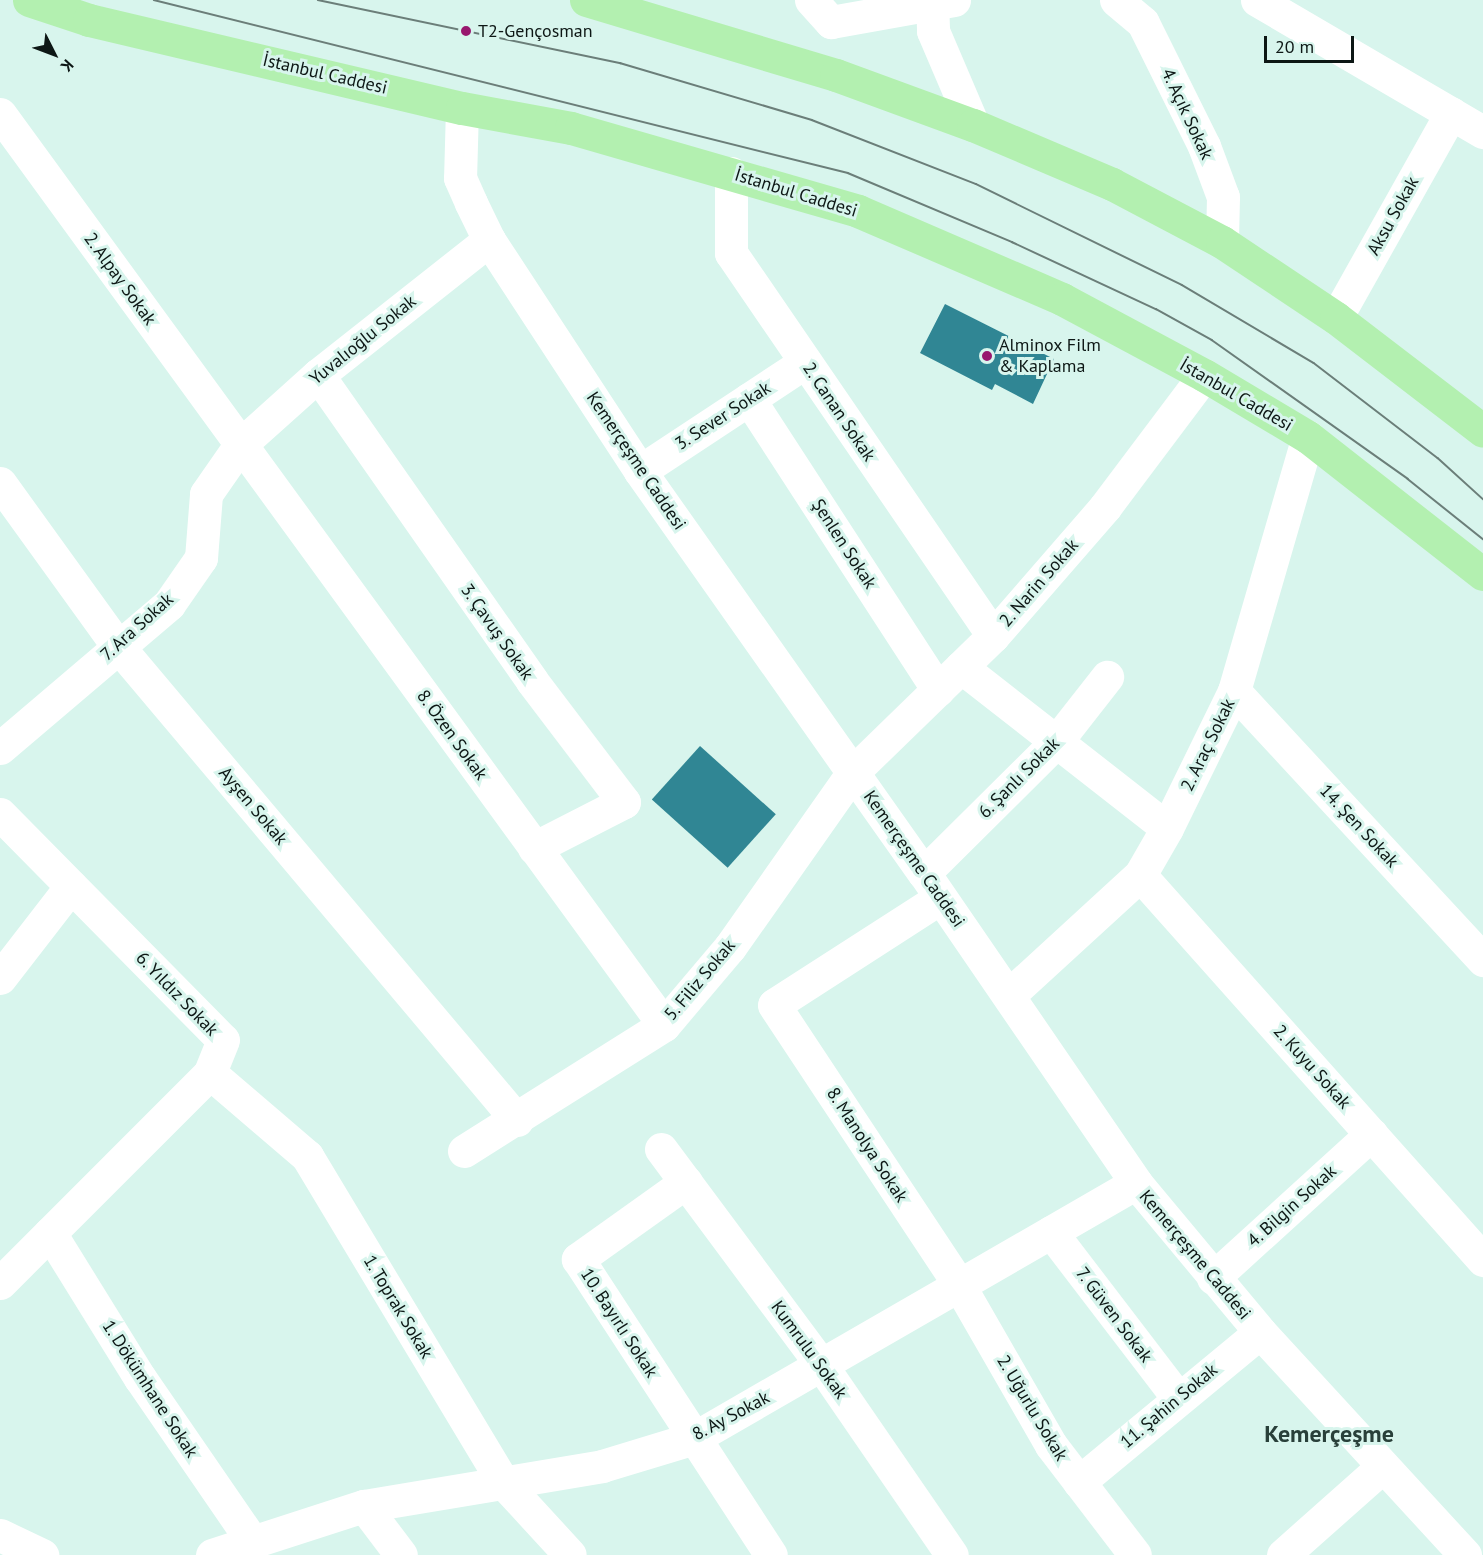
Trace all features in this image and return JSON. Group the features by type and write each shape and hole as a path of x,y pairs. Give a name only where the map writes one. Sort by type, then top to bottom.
{"highway":[{"name":"İstanbul Caddesi","path":"29,0 89,20 462,108 571,128 731,173 879,220 1062,299 1204,375 1308,437 1483,574"},
{"path":"586,0 836,75 973,125 1112,184 1222,242 1336,318 1483,431"}],"street":[{"path":"811,0 831,22 939,1 933,31 973,125"},
{"name":"4. Açık Sokak","path":"1116,0 1143,23 1204,146 1223,197 1222,242"},
{"path":"1257,0 1483,132"},
{"name":"Kemerçeşme Caddesi","path":"462,108 460,178 489,240 640,471 1009,995 1136,1184 1260,1332 1465,1555"},
{"name":"Aksu Sokak","path":"1336,318 1451,113"},
{"name":"2. Alpay Sokak","path":"0,114 240,445"},
{"name":"2. Canan Sokak","path":"731,173 731,253 993,636"},
{"name":"Yuvalıoğlu Sokak","path":"240,445 318,375 489,240"},
{"name":"3. Sever Sokak","path":"640,471 806,362"},
{"name":"3. Çavuş Sokak","path":"318,375 532,681 624,802 534,848"},
{"name":"2. Narin Sokak","path":"853,772 993,636 1105,507 1204,375"},
{"name":"Şenlen Sokak","path":"749,399 950,679 1056,742 1167,828"},
{"name":"2. Araç Sokak","path":"1009,995 1140,875 1167,828 1234,691 1308,437"},
{"name":"7. Ara Sokak","path":"0,748 117,645 169,604 201,558 206,494 240,445"},
{"name":"8. Özen Sokak","path":"240,445 664,1025"},
{"name":"Ayşen Sokak","path":"0,483 117,645 517,1120"},
{"name":"6. Şanlı Sokak","path":"774,1005 932,886 1056,742 1107,677"},
{"name":"14. Şen Sokak","path":"1234,691 1483,960"},
{"name":"5. Filiz Sokak","path":"464,1151 517,1120 664,1025 730,947 853,772"},
{"name":"6. Yıldız Sokak","path":"0,814 223,1040 210,1073 0,1283"},
{"name":"2. Kuyu Sokak","path":"1140,875 1483,1260"},
{"path":"0,978 71,886"},
{"name":"8. Manolya Sokak","path":"774,1005 959,1285"},
{"name":"1. Toprak Sokak","path":"210,1073 307,1156 502,1481 570,1555"},
{"name":"4. Bilgin Sokak","path":"1213,1278 1371,1134"},
{"name":"Kumrulu Sokak","path":"661,1149 822,1366 952,1555"},
{"name":"10. Bayırlı Sokak","path":"686,1182 578,1259 694,1438"},
{"name":"8. Ay Sokak","path":"212,1555 254,1544 364,1506 602,1466 694,1438 1136,1184"},
{"name":"7. Güven Sokak","path":"1051,1232 1178,1398"},
{"name":"1. Dökümhane Sokak","path":"50,1233 140,1378 254,1544"},
{"name":"2. Uğurlu Sokak","path":"959,1285 1051,1445 1135,1555"},
{"name":"11. Şahin Sokak","path":"1079,1482 1260,1332"},
{"path":"694,1438 771,1555"},
{"path":"1283,1555 1382,1467"},
{"path":"364,1506 401,1555"}],"building":[{"path":"945,304 1054,359 1033,404 995,384 992,390 920,353"},
{"path":"700,746 776,814 728,868 652,800"}],"tram line":[{"path":"154,0 848,173 1012,242 1156,309 1212,340 1408,479 1483,539"},
{"path":"318,0 620,63 812,120 976,184 1182,285 1314,363 1438,458 1483,499"}],"place":[{"name":"T2-Gençosman","path":"466,31"},
{"name":"Alminox Film & Kaplama","path":"987,356"}],"district":[{"name":"Kemerçeşme","path":"1329,1434"}]}
